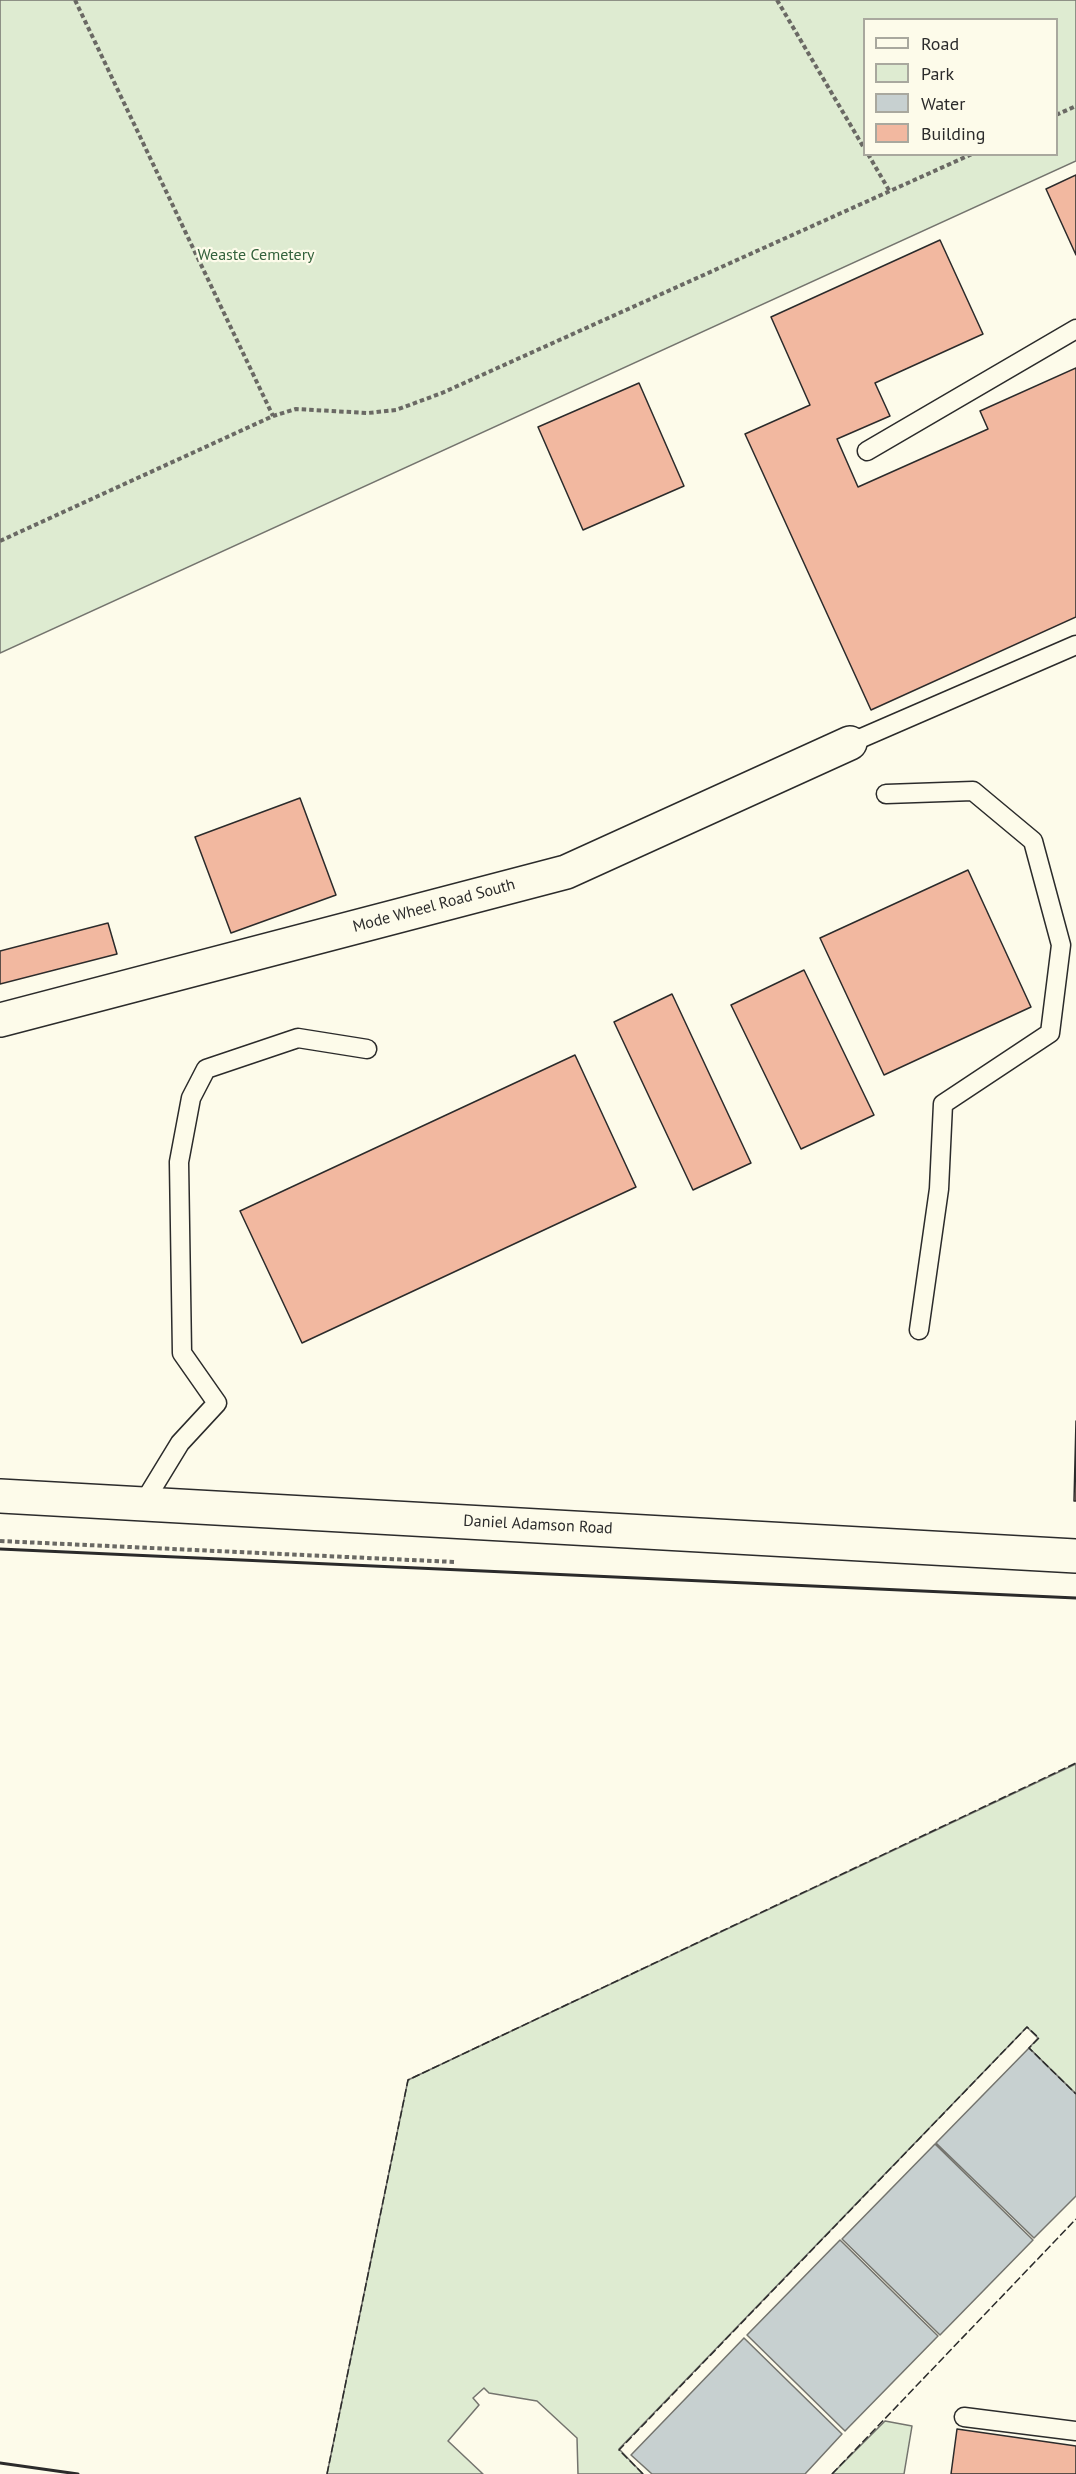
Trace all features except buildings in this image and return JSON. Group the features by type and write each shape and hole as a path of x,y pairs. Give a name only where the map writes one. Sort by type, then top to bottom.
{"street":[{"name":"Mode Wheel Road South","path":"0,1020 566,872 850,743"},
{"name":"Daniel Adamson Road","path":"0,1496 144,1502 1076,1556"}],"lane":[{"path":"867,451 1076,329"},
{"path":"850,743 1076,645"},
{"path":"886,794 973,791 1033,841 1060,945 1050,1033 944,1104 939,1189 919,1330"},
{"path":"144,1502 180,1443 216,1403 182,1353 179,1162 191,1098 206,1069 298,1038 367,1049"},
{"path":"964,2417 1076,2430"}],"path":[{"path":"75,0 273,416"},
{"path":"777,0 863,146"},
{"path":"1058,114 1076,106"},
{"path":"869,156 891,192"},
{"path":"0,541 273,416 296,409 368,412 396,410 442,393 968,156"}],"green space":[{"name":"Weaste Cemetery","path":"0,0 1076,0 1076,161 0,653"},
{"path":"1076,1764 1076,2094 1029,2048 1038,2038 1027,2027 619,2449 643,2474 578,2474 577,2438 537,2401 489,2393 484,2388 473,2398 479,2405 448,2441 483,2474 327,2474 408,2080"},
{"path":"885,2421 912,2426 904,2474 832,2474"}],"water":[{"path":"1029,2048 1076,2094 1076,2196 1034,2238 936,2143"},
{"path":"935,2144 1033,2240 940,2335 842,2239"},
{"path":"840,2240 938,2336 845,2431 747,2335"},
{"path":"744,2338 842,2434 805,2474 652,2474 631,2455"}],"fence":[{"path":"327,2474 408,2080 1076,1763"},
{"path":"643,2474 619,2450 1027,2027 1039,2038 1029,2048 1076,2094"},
{"path":"832,2474 1076,2219"}],"wall":[{"path":"0,1549 1076,1598"},
{"path":"0,2463 78,2474"}]}
